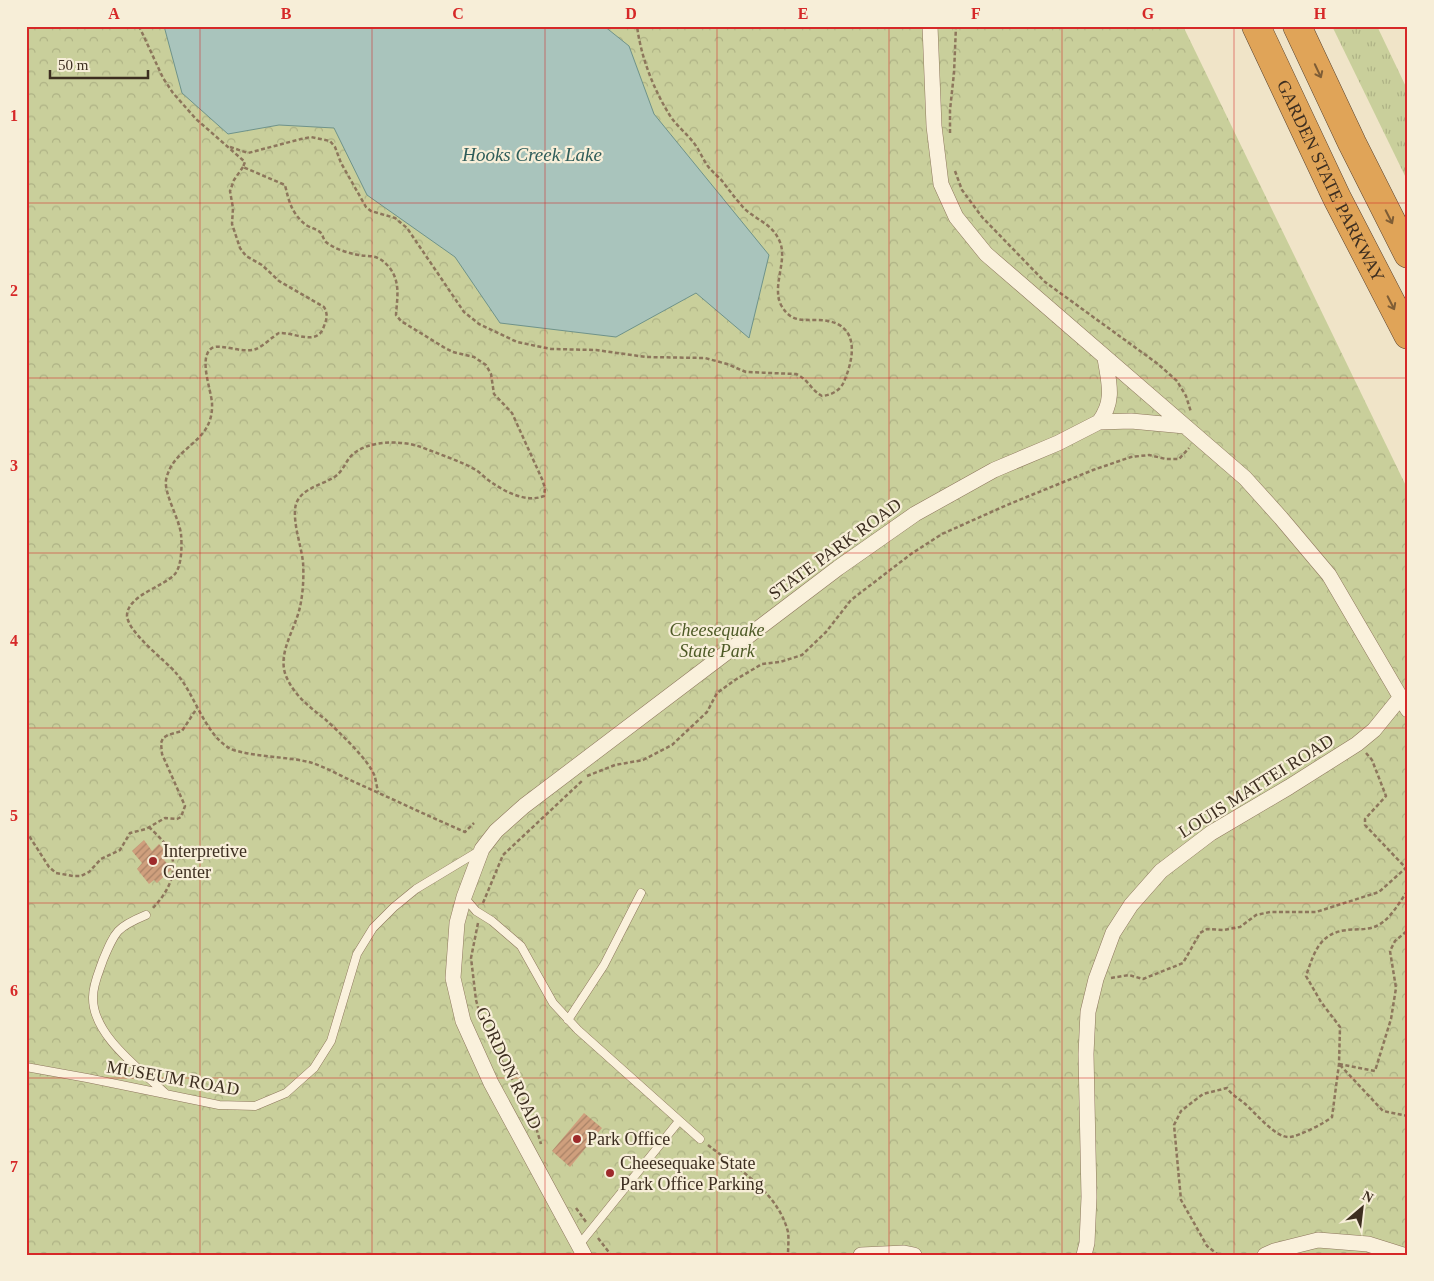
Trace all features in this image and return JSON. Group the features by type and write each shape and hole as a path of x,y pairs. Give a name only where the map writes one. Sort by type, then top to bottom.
{"highway":[{"path":"1250,26 1278,72"},
{"name":"GARDEN STATE PARKWAY","path":"1256,26 1345,213 1408,335"},
{"name":"GARDEN STATE PARKWAY","path":"1297,26 1356,151 1408,254"}],"street":[{"path":"930,26 934,126 941,184 956,217 986,254 1105,358 1189,421 1245,478 1329,575 1404,704"},
{"path":"1098,422 1104,414 1110,399 1105,358"},
{"name":"STATE PARK ROAD","path":"566,775 838,568 915,514 994,470 1058,443 1098,422 1189,421"},
{"name":"LOUIS MATTEI ROAD","path":"1084,1255 1087,1243 1089,1197 1086,1054 1088,1012 1096,979 1113,933 1131,905 1161,872 1211,833 1357,744 1404,704"},
{"name":"GORDON ROAD","path":"566,775 496,831 482,849 464,897 457,923 453,978 463,1021 491,1082 581,1250"},
{"path":"1265,1255 1318,1240 1368,1244 1403,1255"},
{"path":"861,1255 904,1253 914,1255"}],"lane":[{"name":"MUSEUM ROAD","path":"26,1067 219,1105 255,1106 286,1093 314,1068 331,1041 357,954 373,928 416,889 482,849"},
{"path":"568,1020 604,965 641,893"},
{"path":"464,897 480,913 521,946 553,1003 568,1020 700,1138"},
{"path":"146,915 128,922 119,929 111,940 95,982 93,997 100,1025 108,1037 166,1094"},
{"path":"581,1250 592,1230 679,1121"}],"path":[{"path":"139,26 163,78 173,93 196,119 245,162 234,180 230,191 233,208 232,224 240,248 246,256 262,266 278,281 324,307 327,317 322,332 318,336 300,337 284,332 279,333 254,350 238,351 221,346 214,348 208,353 206,369 212,403 211,419 205,432 178,457 170,468 166,480 167,491 177,517 181,535 180,563 170,579 143,594 130,607 127,611 127,617 144,642 184,683 206,724 230,749 310,763 464,832 474,823"},
{"path":"226,146 248,154 301,138 311,137 330,141 366,206 371,211 395,218 407,228 464,312 479,324 502,336 532,346 551,349 596,350 646,358 705,358 746,372 796,374 810,384 818,394 822,396 834,393 844,384 850,364 852,346 846,332 838,324 829,321 802,321 794,318 784,309 779,296 782,255 779,238 774,231 742,207 722,181 709,168 694,143 669,115 659,98 640,46 637,26"},
{"path":"950,134 956,26"},
{"path":"243,167 286,185 290,205 296,216 322,234 324,240 328,243 355,255 375,256 383,262 389,268 396,283 399,294 396,315 401,321 445,348 474,357 486,365 491,374 494,394 512,413 534,458 544,488 542,497 523,497 492,483 476,470 420,447 396,442 373,446 355,452 341,472 335,477 311,488 298,499 295,513 303,562 303,579 300,608 285,652 284,670 293,690 299,698 348,742 365,761 375,776 378,792"},
{"path":"954,170 962,190 982,217 1045,282 1158,364 1177,381 1186,396 1189,421"},
{"path":"542,1148 527,1106 484,1029 476,1000 471,958 480,913 489,886 503,855 587,776 615,765 643,760 672,744 707,712 717,693 735,680 762,664 780,662 802,655 826,632 851,600 911,554 942,534 1007,505 1093,470 1131,457 1149,455 1166,459 1179,459 1188,451 1190,445"},
{"path":"26,831 49,867 56,872 81,876 89,872 101,859 120,850 130,832 142,830 165,818 177,819 181,817 186,806 162,754 161,744 163,738 182,731 198,708"},
{"path":"1357,744 1372,760 1386,796 1365,819 1365,825 1406,867 1408,873"},
{"path":"146,915 161,899 171,879 175,864 168,848 149,827"},
{"path":"1096,979 1130,975 1143,979 1183,962 1200,933 1207,929 1223,930 1240,927 1256,915 1270,912 1316,912 1379,892 1406,867"},
{"path":"1215,1255 1217,1254 1207,1246 1181,1200 1174,1125 1181,1111 1203,1094 1227,1088 1232,1096 1245,1104 1256,1116 1281,1135 1290,1137 1326,1122 1332,1117 1339,1064 1340,1027 1321,1002 1306,976 1316,948 1329,935 1341,931 1374,927 1388,917 1408,890"},
{"path":"1339,1064 1375,1071 1391,1019 1396,988 1390,951 1395,941 1408,930"},
{"path":"1339,1064 1383,1110 1408,1116"},
{"path":"700,1138 758,1184 782,1214 788,1234 788,1255"},
{"path":"576,1208 611,1255"}],"green space":[{"name":"Cheesequake State Park","path":"26,26 1183,26 1408,490 1408,1255 26,1255"},
{"path":"1332,26 1377,26 1408,91 1408,182"}],"water":[{"name":"Hooks Creek Lake","path":"164,26 604,26 629,46 654,114 769,255 749,338 696,293 616,337 500,323 455,257 367,195 334,128 279,125 228,134 182,93"}],"building":[{"name":"Interpretive Center","path":"144,840 152,851 159,844 169,855 164,860 172,869 157,883 154,880 149,884 137,869 142,863 132,851"},
{"name":"Park Office","path":"584,1113 602,1128 570,1167 552,1151"}],"place":[{"name":"Interpretive Center","path":"153,861"},
{"name":"Park Office","path":"577,1139"},
{"name":"Cheesequake State Park Office Parking","path":"610,1173"}]}
